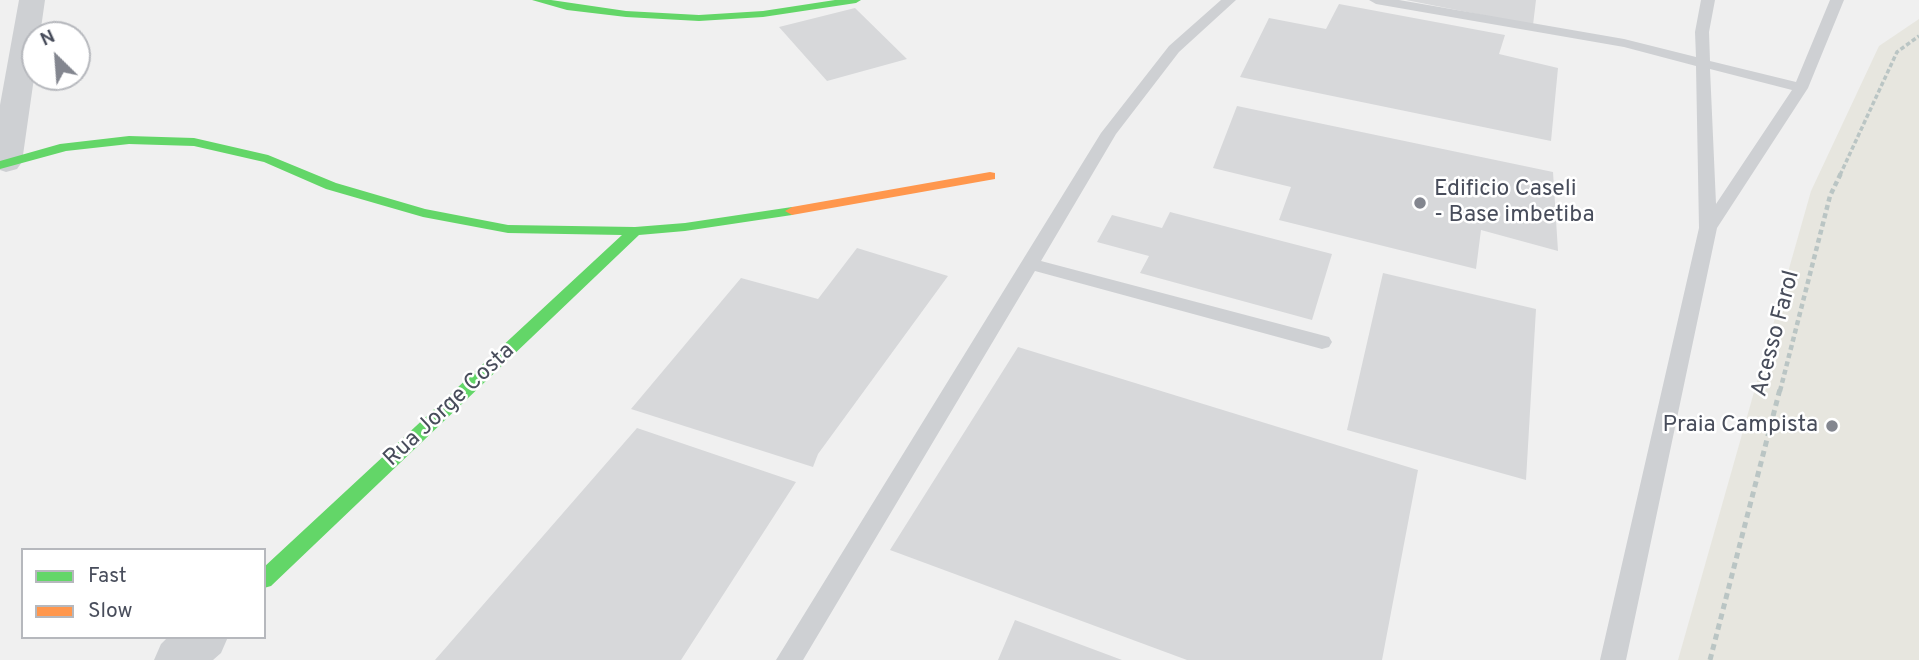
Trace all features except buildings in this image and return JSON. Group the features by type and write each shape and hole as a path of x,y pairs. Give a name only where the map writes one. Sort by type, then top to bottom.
{"street":[{"path":"32,0 3,163 65,147 129,140 194,142 268,159 331,186 423,213 508,229 635,232 865,200 990,176"},
{"path":"537,0 566,7 626,14 699,18 763,14 843,1"},
{"name":"Rua Jorge Costa","path":"266,578 635,232"},
{"path":"179,660 201,639"}],"lane":[{"path":"789,660 1109,133 1174,49 1229,0"},
{"path":"1376,0 1624,43 1801,88"},
{"path":"1613,660 1707,228 1702,33 1708,0"},
{"path":"1707,228 1801,88 1837,0"},
{"path":"1030,264 1322,342"}],"path":[{"name":"Acesso Farol","path":"1710,660 1830,196 1897,52 1919,36"}],"sand":[{"name":"Praia Campista","path":"1919,19 1919,660 1678,660 1811,191 1879,46"}],"traffic: fast":[{"path":"537,0 567,7 626,14 699,18 763,14 856,0"},
{"path":"0,165 65,147 129,140 194,142 268,159 331,186 423,213 508,229 635,231 685,227 792,211"},
{"path":"266,578 635,231"}],"traffic: slow":[{"path":"792,211 990,176"}],"place":[{"name":"Edificio Caseli - Base imbetiba","path":"1420,203"},
{"name":"Praia Campista","path":"1832,426"}]}
